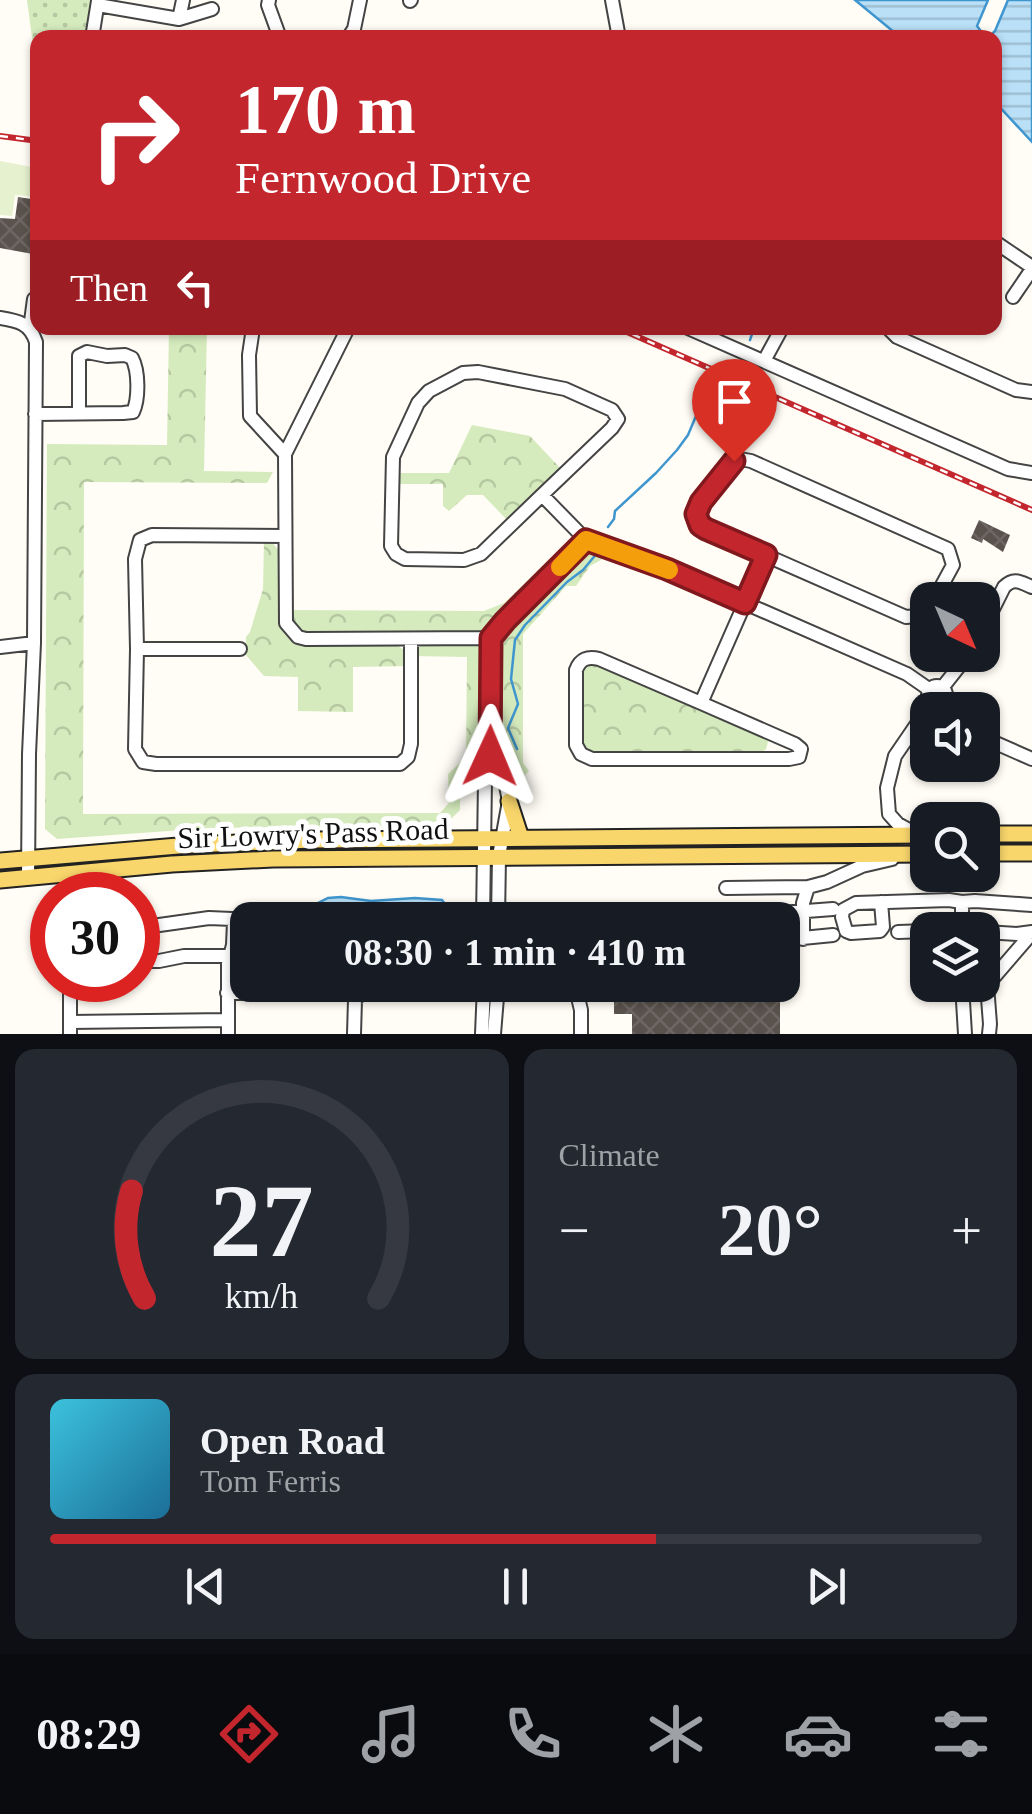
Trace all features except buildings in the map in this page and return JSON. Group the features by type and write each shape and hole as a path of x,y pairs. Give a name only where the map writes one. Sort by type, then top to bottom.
{"main road":[{"path":"509,801 520,838"},
{"path":"1000,834 1032,834"},
{"name":"Sir Lowry's Pass Road","path":"0,861 252,841 910,835"},
{"path":"1000,853 1032,853"},
{"name":"Sir Lowry's Pass Road","path":"0,880 273,858 910,854"}],"street":[{"path":"179,19 183,0"},
{"path":"269,0 277,30"},
{"path":"352,30 360,0"},
{"path":"612,0 618,30"},
{"path":"93,30 98,2 179,19 212,9"},
{"path":"1002,247 1032,268 1012,297"},
{"path":"0,318 21,322 30,329"},
{"path":"28,877 34,643 36,342 33,335"},
{"path":"252,335 250,416 286,454"},
{"path":"345,335 286,454 284,617 288,628 298,637 491,638"},
{"path":"704,335 1008,469 1032,473"},
{"path":"764,361 778,335"},
{"path":"895,335 1016,390 1032,392"},
{"path":"35,414 123,413 135,410 136,364 132,358 82,353 78,360 79,413"},
{"path":"478,372 565,389 616,413 618,419 612,428 542,495 471,559 405,559 391,546 392,457 422,396 463,373 478,372"},
{"path":"910,617 706,529 696,510 727,468 740,459 948,549 952,571 945,582"},
{"path":"542,495 586,540 667,569 907,674 929,692"},
{"path":"285,536 152,536 140,540 135,559 135,749 143,762 389,765 404,761 410,752 411,639"},
{"path":"496,902 491,856 484,838 485,780 490,756 491,638 586,540"},
{"path":"701,703 766,555"},
{"path":"1000,595 1015,580 1032,587"},
{"path":"0,646 34,643"},
{"path":"137,649 240,649"},
{"path":"588,658 599,659 701,703 799,746 801,752 796,759 592,759 581,754 576,745 576,670 588,658"},
{"path":"765,759 770,750 769,733"},
{"path":"910,736 895,756 888,792 889,814 910,829"},
{"path":"1000,745 1032,758"},
{"path":"485,902 491,856 501,838 509,801 506,786 490,756"},
{"path":"726,888 808,887 862,866 910,856"},
{"path":"803,939 802,911 808,887"},
{"path":"881,902 948,900 1032,906"},
{"path":"962,902 962,912"},
{"path":"802,911 833,909"},
{"path":"160,926 209,918 230,919"},
{"path":"898,932 910,932"},
{"path":"1000,933 1032,932"},
{"path":"1000,969 1032,932"},
{"path":"800,939 833,935"},
{"path":"70,1002 70,1028 227,1027 230,956 184,956 160,961"},
{"path":"354,1002 354,1034"},
{"path":"482,1034 483,1002"},
{"path":"498,1002 498,1034"},
{"path":"584,1002 588,1015 585,1034"},
{"path":"963,1002 964,1034"},
{"path":"988,1002 988,1034"}],"green space":[{"path":"27,0 94,0 88,30 31,30"},
{"path":"0,161 30,167 30,196 15,195 12,216 0,215"},
{"path":"169,335 207,335 204,471 273,472 267,483 84,482 83,814 440,813 449,803 448,774 466,757 467,657 414,656 423,644 474,644 485,655 483,756 460,779 460,810 445,825 211,828 57,839 45,829 47,444 167,445"},
{"path":"472,425 530,436 562,470 508,521 483,495 467,495 449,511 443,506 443,484 394,484 394,473 449,473"},
{"path":"264,540 272,542 279,551 279,622 287,635 302,642 394,643 405,651 407,666 353,667 353,712 298,711 298,677 264,676 245,654 246,637 263,589"},
{"path":"567,542 572,547 486,633 304,633 292,625 289,610 484,611 504,603"},
{"path":"606,553 590,566 576,586 566,586 523,634 523,763 529,771 521,780 498,756 496,741 496,657 502,633 579,556"},
{"path":"593,661 765,736 766,749 761,753 594,754 582,747 580,669"}],"water":[{"path":"855,0 988,0 977,26 980,30 891,30"},
{"path":"1008,0 1032,0 1032,142 1002,110 1002,30 995,30"},
{"path":"328,898 415,898 444,902 320,902"}],"waterway":[{"path":"750,340 752,335"},
{"path":"608,527 615,511 677,450 704,397 722,391"},
{"path":"517,749 508,728 518,704 511,679 515,640 525,625 598,552"}],"railway":[{"path":"0,136 30,140"},
{"path":"634,335 1032,510"}],"slow traffic":[{"path":"560,567 586,540 669,570"}],"route":[{"path":"490,756 491,638 586,540 745,603 766,555 706,529 696,514 734,461"}]}
